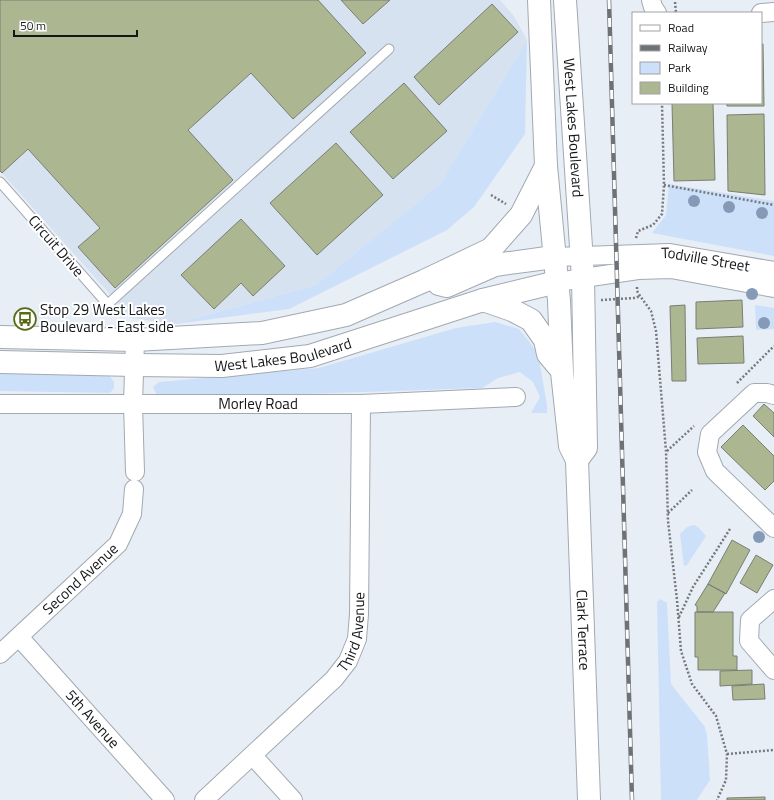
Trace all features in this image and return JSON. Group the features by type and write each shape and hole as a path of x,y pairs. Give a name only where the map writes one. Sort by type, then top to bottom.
{"main road":[{"name":"West Lakes Boulevard","path":"565,0 583,278"},
{"name":"West Lakes Boulevard","path":"0,362 222,366 310,356 483,300 557,282 546,166 537,3"},
{"name":"West Lakes Boulevard","path":"0,337 135,340 262,333 346,315 424,281 491,249 521,215 546,166"},
{"path":"424,281 447,286 495,265 554,257"},
{"name":"Clark Terrace","path":"577,460 586,448 583,278"},
{"name":"Clark Terrace","path":"557,282 562,372 570,446 577,460 589,800"},
{"path":"483,300 512,310 531,320 545,340 548,354 562,372"}],"street":[{"path":"651,0 656,12"},
{"path":"762,13 774,12"},
{"name":"Todville Street","path":"637,262 670,253 774,271"},
{"path":"554,257 582,256 637,262"},
{"name":"Todville Street","path":"637,262 774,288"},
{"name":"West Lakes Boulevard","path":"557,282 583,278 637,262"},
{"name":"Second Avenue","path":"0,654 118,544 132,514 135,480 133,404 135,340"},
{"path":"774,395 767,393 754,393 710,434 706,452 715,471 774,528"},
{"name":"Morley Road","path":"0,404 360,404 516,397"},
{"name":"Third Avenue","path":"204,800 334,679 348,661 357,639 359,614 360,404"},
{"path":"774,599 750,620 749,641 774,670"},
{"name":"5th Avenue","path":"19,637 165,800"},
{"path":"253,756 293,800"}],"lane":[{"name":"Circuit Drive","path":"0,182 110,307 389,49"}],"path":[{"path":"675,2 676,12"},
{"path":"662,104 664,185 662,214 653,225 638,231 637,290 651,311 656,331 666,451 668,513 681,652 692,684 716,716 727,754 726,780 717,800"},
{"path":"664,185 774,205"},
{"path":"491,195 506,205"},
{"path":"594,300 635,298 640,296"},
{"path":"668,513 692,490"},
{"path":"678,618 693,587 730,529"},
{"path":"727,754 774,750"}],"shaded area":[{"path":"0,0 500,0 514,16 527,40 440,184 316,285 175,324 131,318 0,171"}],"green space":[{"path":"527,40 525,134 474,207 447,230 289,309 175,324 316,285 440,184"},
{"path":"669,184 774,201 774,256 652,233 666,215"},
{"path":"755,305 774,308 774,329 756,330"},
{"path":"495,322 519,329 538,353 547,413 531,413 540,397 533,382 520,372 498,378 482,388 160,399 153,387 159,382 319,368 456,328"},
{"path":"0,373 109,375 114,382 114,388 110,393 0,391"},
{"path":"694,525 698,527 706,536 687,565 684,566 680,534 687,527"},
{"path":"660,599 667,603 671,684 705,727 707,736 710,780 697,800 661,800 657,602"}],"building":[{"path":"0,0 318,0 366,53 293,119 251,73 188,130 233,180 115,288 78,247 100,228 28,149 2,173 0,171"},
{"path":"341,0 390,0 363,24"},
{"path":"492,4 518,32 439,105 414,77"},
{"path":"763,44 764,106 727,106 727,104 762,104"},
{"path":"404,83 447,131 393,179 350,132"},
{"path":"672,104 713,104 715,180 674,181"},
{"path":"764,114 765,195 728,191 727,115"},
{"path":"336,143 383,195 317,255 270,203"},
{"path":"241,219 285,266 253,296 241,283 214,309 181,275"},
{"path":"742,300 743,327 696,329 696,302"},
{"path":"685,305 686,381 672,381 670,306"},
{"path":"743,336 744,363 698,364 697,338"},
{"path":"764,404 774,413 774,437 753,416"},
{"path":"743,425 774,456 774,481 765,490 721,447"},
{"path":"732,540 750,550 726,594 708,584"},
{"path":"756,555 773,565 757,593 740,583"},
{"path":"708,584 725,593 713,612 697,612 697,606 695,605"},
{"path":"695,612 733,612 733,656 737,656 737,670 698,670 698,657 695,657"},
{"path":"752,670 752,684 720,686 720,671"},
{"path":"764,684 765,699 733,700 732,686"},
{"path":"765,797 765,800 727,800 727,798"}],"railway":[{"path":"609,0 632,800"}],"place":[{"name":"Stop 29 West Lakes Boulevard - East side","path":"25,319"}]}
